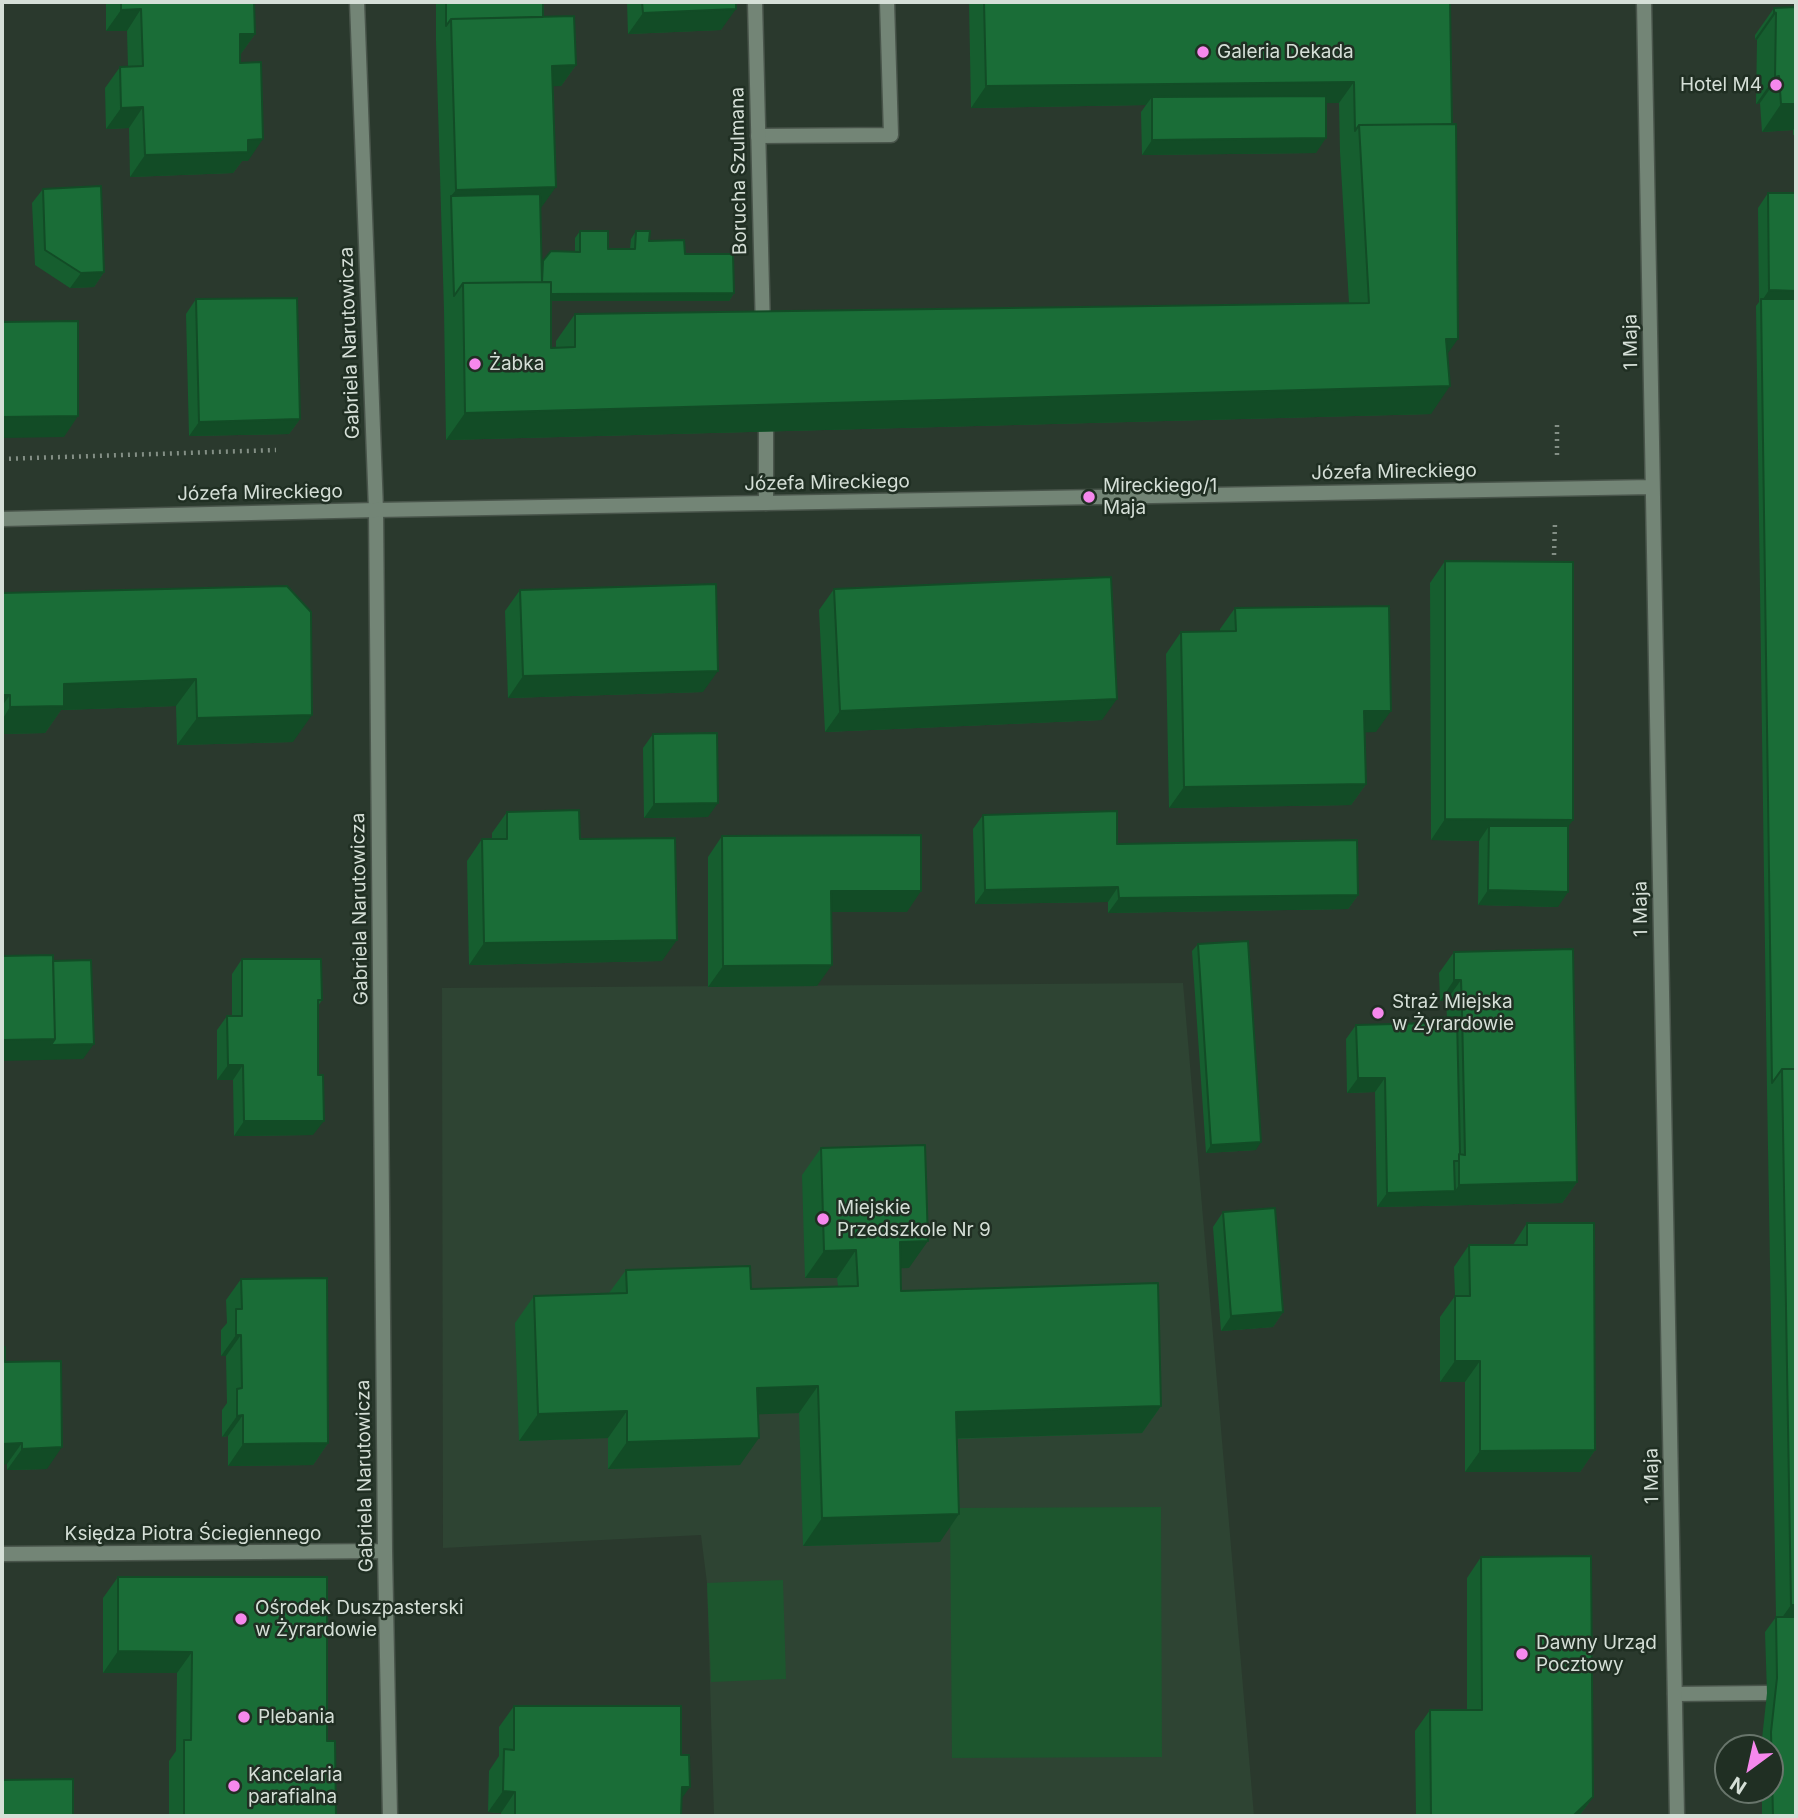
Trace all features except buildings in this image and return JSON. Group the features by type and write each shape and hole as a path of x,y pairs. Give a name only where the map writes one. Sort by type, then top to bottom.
{"street":[{"name":"Gabriela Narutowicza","path":"357,2 376,510 385,1552 390,1816"},
{"name":"Borucha Szulmana","path":"755,2 763,338"},
{"path":"758,136 891,135 887,2"},
{"name":"1 Maja","path":"1644,2 1677,1816"},
{"path":"766,432 766,503"},
{"name":"Józefa Mireckiego","path":"2,519 1653,487"},
{"name":"Księdza Piotra Ściegiennego","path":"2,1554 385,1552"},
{"path":"1675,1694 1767,1693"}],"path":[{"path":"2,459 275,450"}],"shaded area":[{"name":"Miejskie Przedszkole Nr 9","path":"1183,983 1254,1816 714,1816 707,1583 701,1535 443,1548 442,988"}],"green space":[{"path":"1161,1507 1162,1757 952,1758 950,1508"},
{"path":"783,1580 786,1679 711,1682 707,1583"}],"place":[{"name":"Galeria Dekada","path":"1203,52"},
{"name":"Hotel M4","path":"1776,85"},
{"name":"Żabka","path":"475,364"},
{"name":"Mireckiego/1 Maja","path":"1089,497"},
{"name":"Straż Miejska w Żyrardowie","path":"1378,1013"},
{"name":"Miejskie Przedszkole Nr 9","path":"823,1219"},
{"name":"Ośrodek Duszpasterski w Żyrardowie","path":"241,1619"},
{"name":"Dawny Urząd Pocztowy","path":"1522,1654"},
{"name":"Plebania","path":"244,1717"},
{"name":"Kancelaria parafialna","path":"234,1786"}]}
